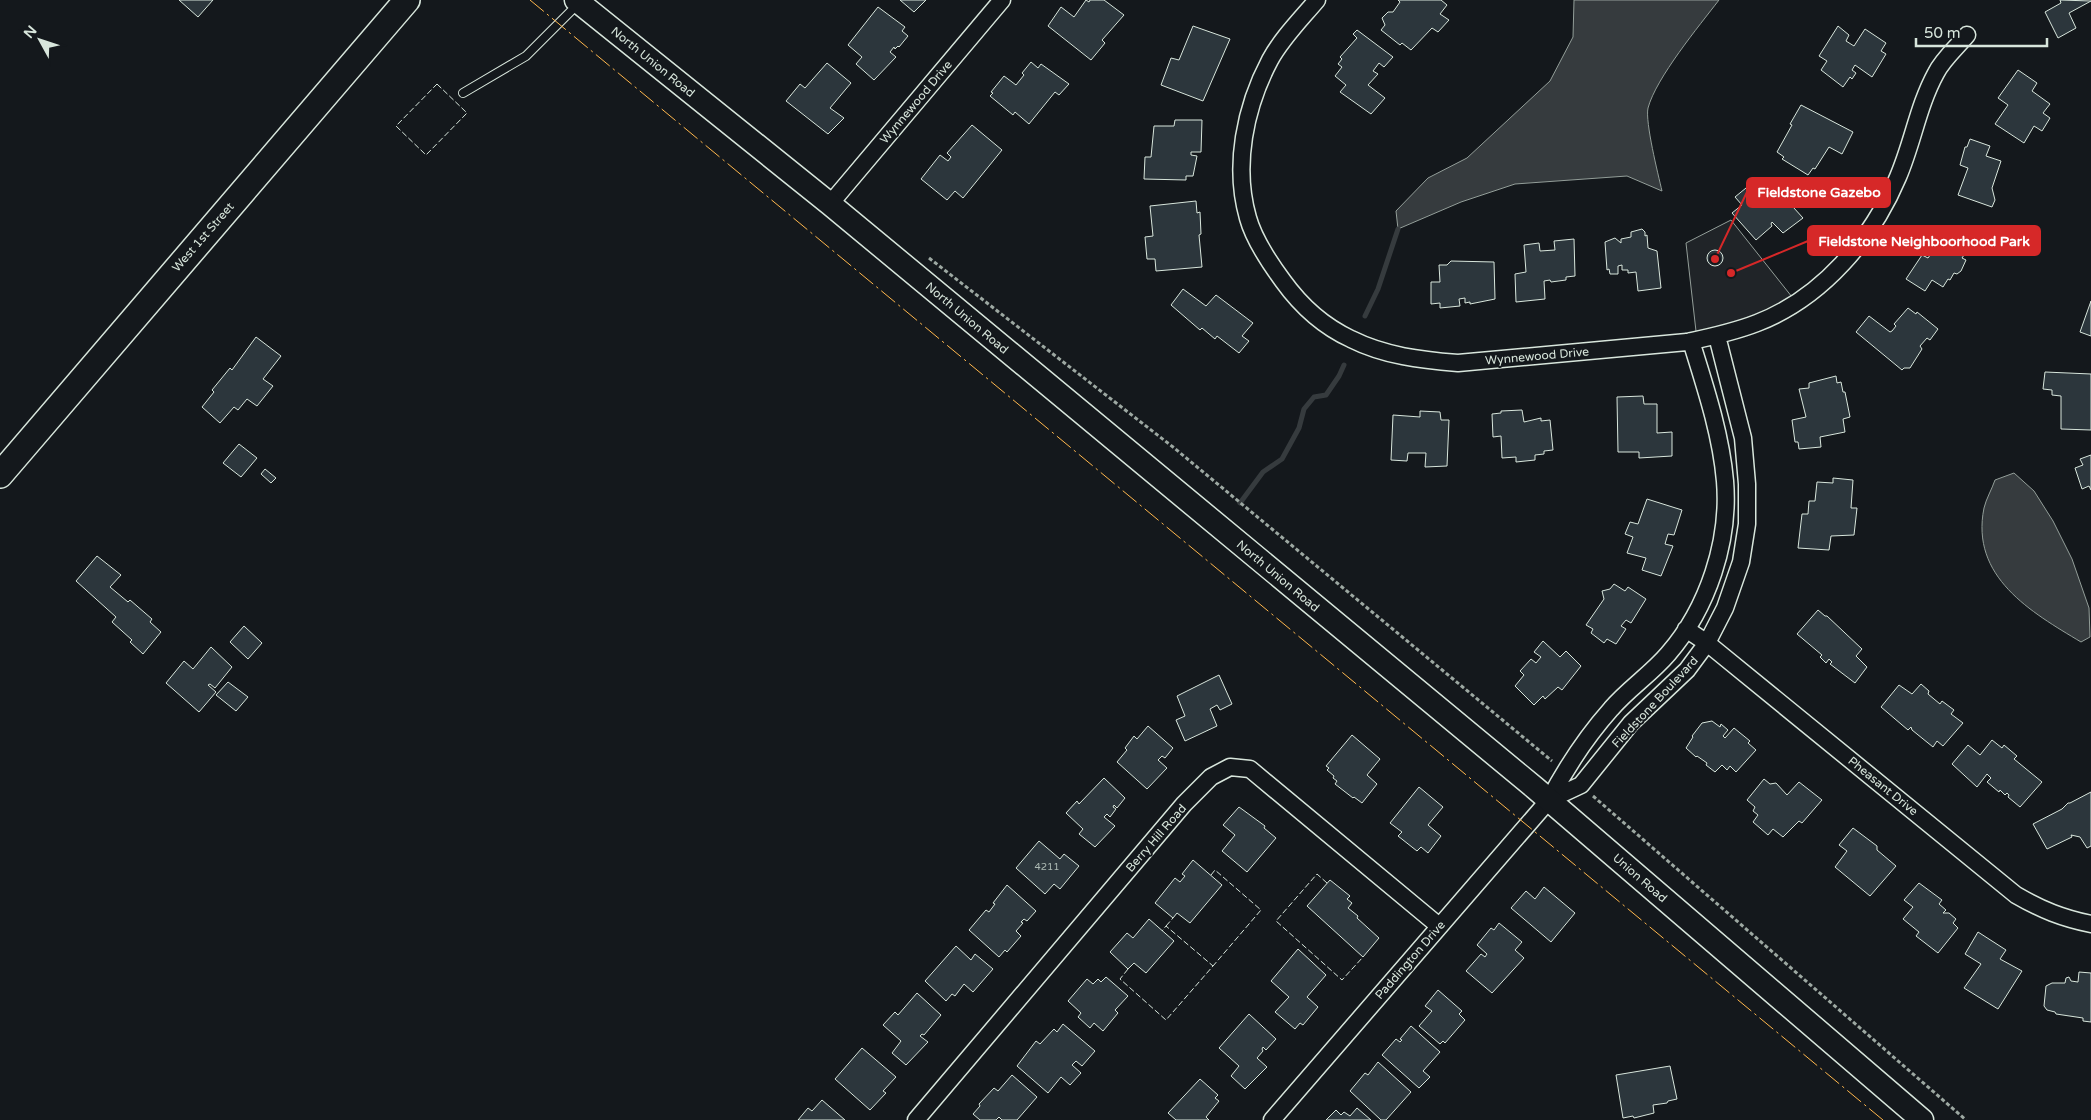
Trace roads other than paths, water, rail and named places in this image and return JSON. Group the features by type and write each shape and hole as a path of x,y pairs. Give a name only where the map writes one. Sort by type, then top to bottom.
{"main road":[{"name":"West 1st Street","path":"0,475 407,0"},
{"name":"North Union Road","path":"577,1 830,204 1354,640"},
{"name":"Union Road","path":"1354,640 1549,800 1922,1120"}],"street":[{"name":"Wynnewood Drive","path":"830,204 1002,0"},
{"name":"Wynnewood Drive","path":"1317,0 1271,59 1246,126 1242,157 1242,187 1248,219 1260,245 1297,300 1322,322 1351,339 1385,353 1422,360 1458,363 1691,341 1717,336 1759,322 1796,302 1828,278 1855,250 1879,218 1899,175 1923,100 1936,71 1967,35"},
{"name":"Fieldstone Boulevard","path":"1549,800 1581,785 1631,723 1687,670 1707,643 1725,608 1741,562 1747,524 1747,484 1743,438 1717,336"},
{"name":"Fieldstone Boulevard","path":"1549,800 1564,771 1611,708 1669,653 1686,629 1704,597 1719,553 1724,519 1725,481 1708,398 1691,341"},
{"name":"Pheasant Drive","path":"1686,629 1707,643 2016,895 2041,910 2091,924"},
{"name":"Berry Hill Road","path":"916,1120 1184,804 1210,777 1230,767 1250,769 1439,926"},
{"name":"Paddington Drive","path":"1272,1120 1549,800"}],"lane":[{"path":"463,93 526,56 577,1"}],"waterway":[{"path":"1365,316 1378,289 1398,229"},
{"path":"1240,503 1263,472 1282,459 1299,428 1304,409 1314,397 1326,395 1344,365"}],"place":[{"name":"Fieldstone Gazebo","path":"1715,259"},
{"name":"Fieldstone Neighboorhood Park","path":"1731,273"}]}
